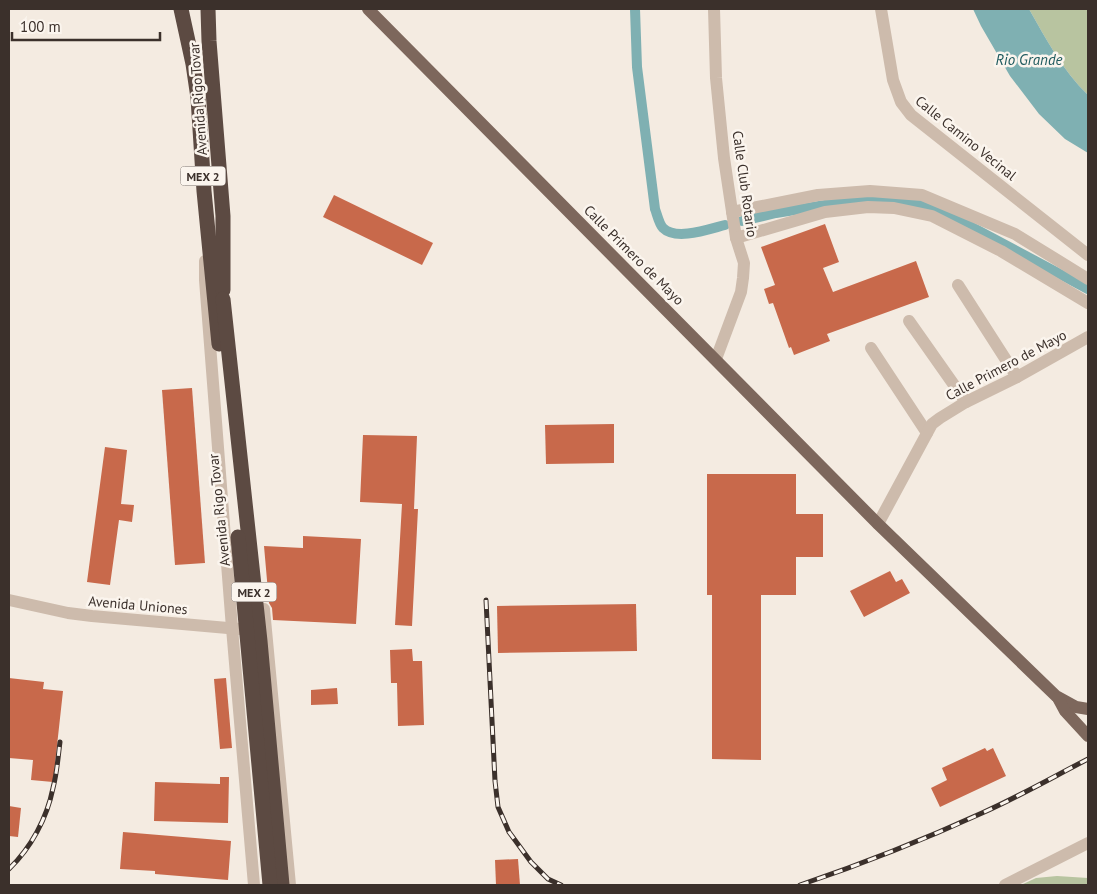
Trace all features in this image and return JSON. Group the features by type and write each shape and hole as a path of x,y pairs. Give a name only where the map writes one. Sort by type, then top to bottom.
{"highway":[{"name":"Avenida Rigo Tovar","path":"181,9 198,98 204,191 270,885"},
{"name":"Avenida Rigo Tovar","path":"208,9 223,216 223,299 260,642 282,885"}],"main road":[{"name":"Calle Primero de Mayo","path":"368,9 878,524 1056,696 1065,710 1088,736"},
{"name":"Calle Primero de Mayo","path":"1056,696 1076,707 1088,710"}],"street":[{"name":"Calle Club Rotario","path":"714,9 716,78 724,158 736,238 744,263 741,292 716,359"},
{"name":"Calle Camino Vecinal","path":"881,9 894,80 901,102 911,115 1088,255"},
{"name":"Avenida Rigo Tovar","path":"204,191 205,280 254,885"},
{"path":"732,212 818,195 870,191 922,195 1015,234 1088,279"},
{"path":"736,238 825,212 868,207 894,208 932,216 1001,251 1088,303"},
{"name":"Avenida Rigo Tovar","path":"223,216 236,366 267,631 290,885"},
{"path":"958,285 1017,377"},
{"path":"909,321 966,402"},
{"name":"Calle Primero de Mayo","path":"878,524 932,424 966,402 1017,377 1088,337"},
{"path":"872,348 927,432"},
{"path":"230,606 239,617 250,618 260,613 263,599"},
{"name":"Avenida Uniones","path":"9,600 92,616 267,631"},
{"path":"1005,885 1088,843"}],"green space":[{"path":"1029,9 1088,9 1088,95 1063,65"},
{"path":"1057,876 1088,878 1088,885 1021,885 1036,878"}],"water":[{"name":"Rio Grande","path":"973,9 1029,9 1063,65 1088,95 1088,153 1065,139 1039,114 1010,76"}],"building":[{"path":"334,195 433,243 422,265 323,217"},
{"path":"825,224 839,262 823,268 833,292 916,261 929,297 827,334 830,341 794,355 791,347 789,348 773,303 769,304 764,289 775,285 761,247"},
{"path":"192,388 205,563 175,565 162,390"},
{"path":"614,424 614,463 546,464 545,425"},
{"path":"363,435 417,436 414,509 418,509 412,626 395,625 402,504 360,502"},
{"path":"105,447 127,450 121,504 134,505 132,522 119,520 110,585 87,582"},
{"path":"707,474 796,474 796,514 823,514 823,557 796,557 796,595 761,595 761,760 712,759 712,595 707,595"},
{"path":"303,536 361,539 356,624 273,620 272,608 269,603 264,546 303,548"},
{"path":"890,571 896,582 902,579 910,593 864,617 850,591"},
{"path":"636,604 637,651 498,653 497,606"},
{"path":"412,649 413,661 422,661 424,725 398,726 397,683 391,683 390,650"},
{"path":"9,678 44,682 43,689 63,691 53,782 31,780 33,760 9,758"},
{"path":"226,678 232,748 220,749 214,679"},
{"path":"337,688 338,704 311,705 311,690"},
{"path":"985,748 987,751 993,748 1006,776 940,807 931,788 947,780 942,768"},
{"path":"220,777 229,777 228,823 154,821 155,782 220,784"},
{"path":"9,806 21,808 18,837 9,836"},
{"path":"123,832 231,841 228,880 155,874 155,871 120,869"},
{"path":"518,859 520,885 496,885 495,860"}],"waterway":[{"path":"635,9 637,67 655,209 659,222 663,228 676,234 693,233 725,225"},
{"path":"742,221 776,213 850,201 901,200 932,206 1088,289"}],"railway":[{"path":"486,600 498,807 509,832 531,862 548,879 561,885"},
{"path":"9,869 31,842 47,810 56,777 60,742"},
{"path":"800,885 846,869 960,823 1088,759"}]}
